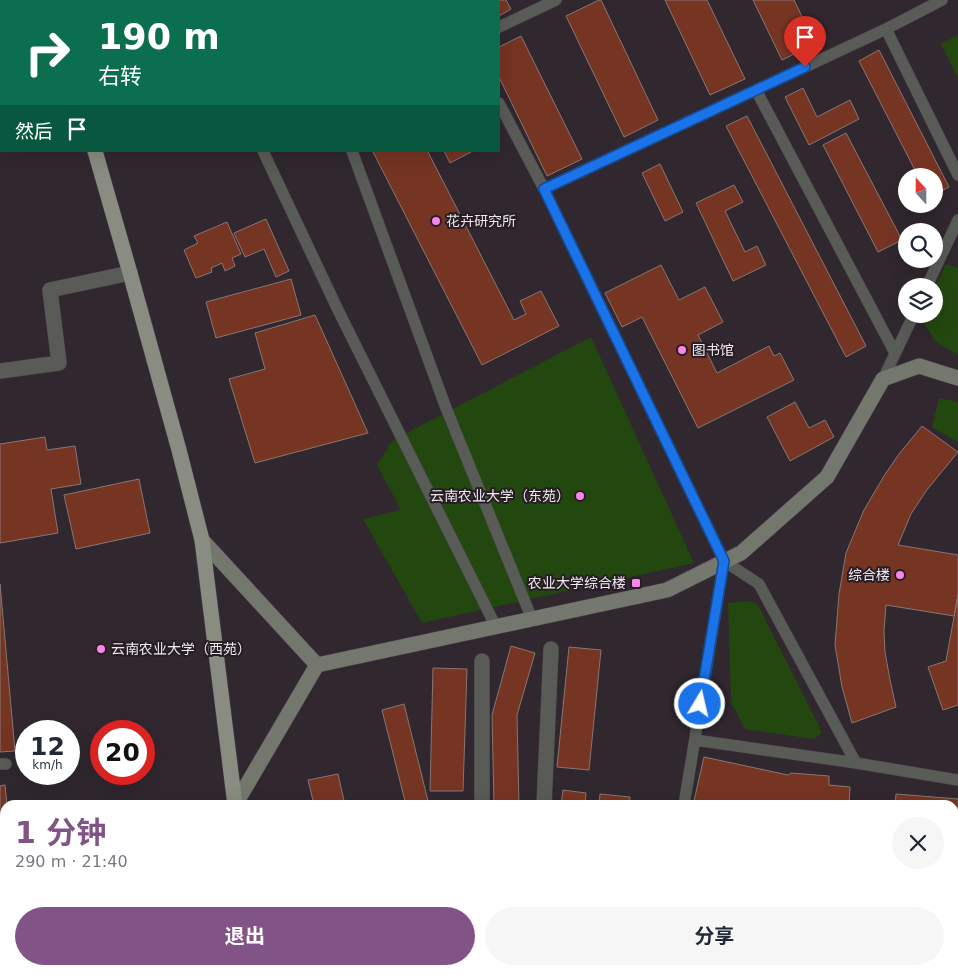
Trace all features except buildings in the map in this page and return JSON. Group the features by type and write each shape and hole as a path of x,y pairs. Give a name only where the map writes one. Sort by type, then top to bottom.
{"main road":[{"path":"95,152 179,450 202,540 234,800"}],"street":[{"path":"0,371 59,363 50,290 130,273"},
{"path":"238,800 317,665 667,590 741,553 827,477 883,379 919,366 958,378"},
{"path":"202,540 317,665"},
{"path":"544,800 551,649"},
{"path":"482,661 482,800"}],"lane":[{"path":"500,27 556,0"},
{"path":"544,189 886,29 942,0"},
{"path":"886,29 958,175"},
{"path":"756,90 896,352"},
{"path":"500,105 544,189 724,561 759,584 856,763"},
{"path":"263,152 338,310 496,627"},
{"path":"352,152 446,408 532,619"},
{"path":"931,278 958,220"},
{"path":"883,379 910,323"},
{"path":"685,800 724,561"},
{"path":"695,740 958,780"}],"green space":[{"path":"958,35 958,78 941,44"},
{"path":"946,264 958,268 958,355 935,341 924,323 943,323 943,278 940,278"},
{"path":"591,337 694,563 422,623 363,519 401,510 377,465 393,440"},
{"path":"939,398 958,402 958,442 932,427"},
{"path":"748,601 758,605 821,730 821,734 814,739 745,729 731,702 728,603"}],"place":[{"name":"花卉研究所","path":"436,221"},
{"name":"图书馆","path":"682,350"},
{"name":"云南农业大学（东苑）","path":"580,496"},
{"name":"综合楼","path":"900,575"},
{"name":"农业大学综合楼","path":"636,583"},
{"name":"云南农业大学（西苑）","path":"101,649"}],"route":[{"path":"700,704 724,561 544,189 805,67"}]}
